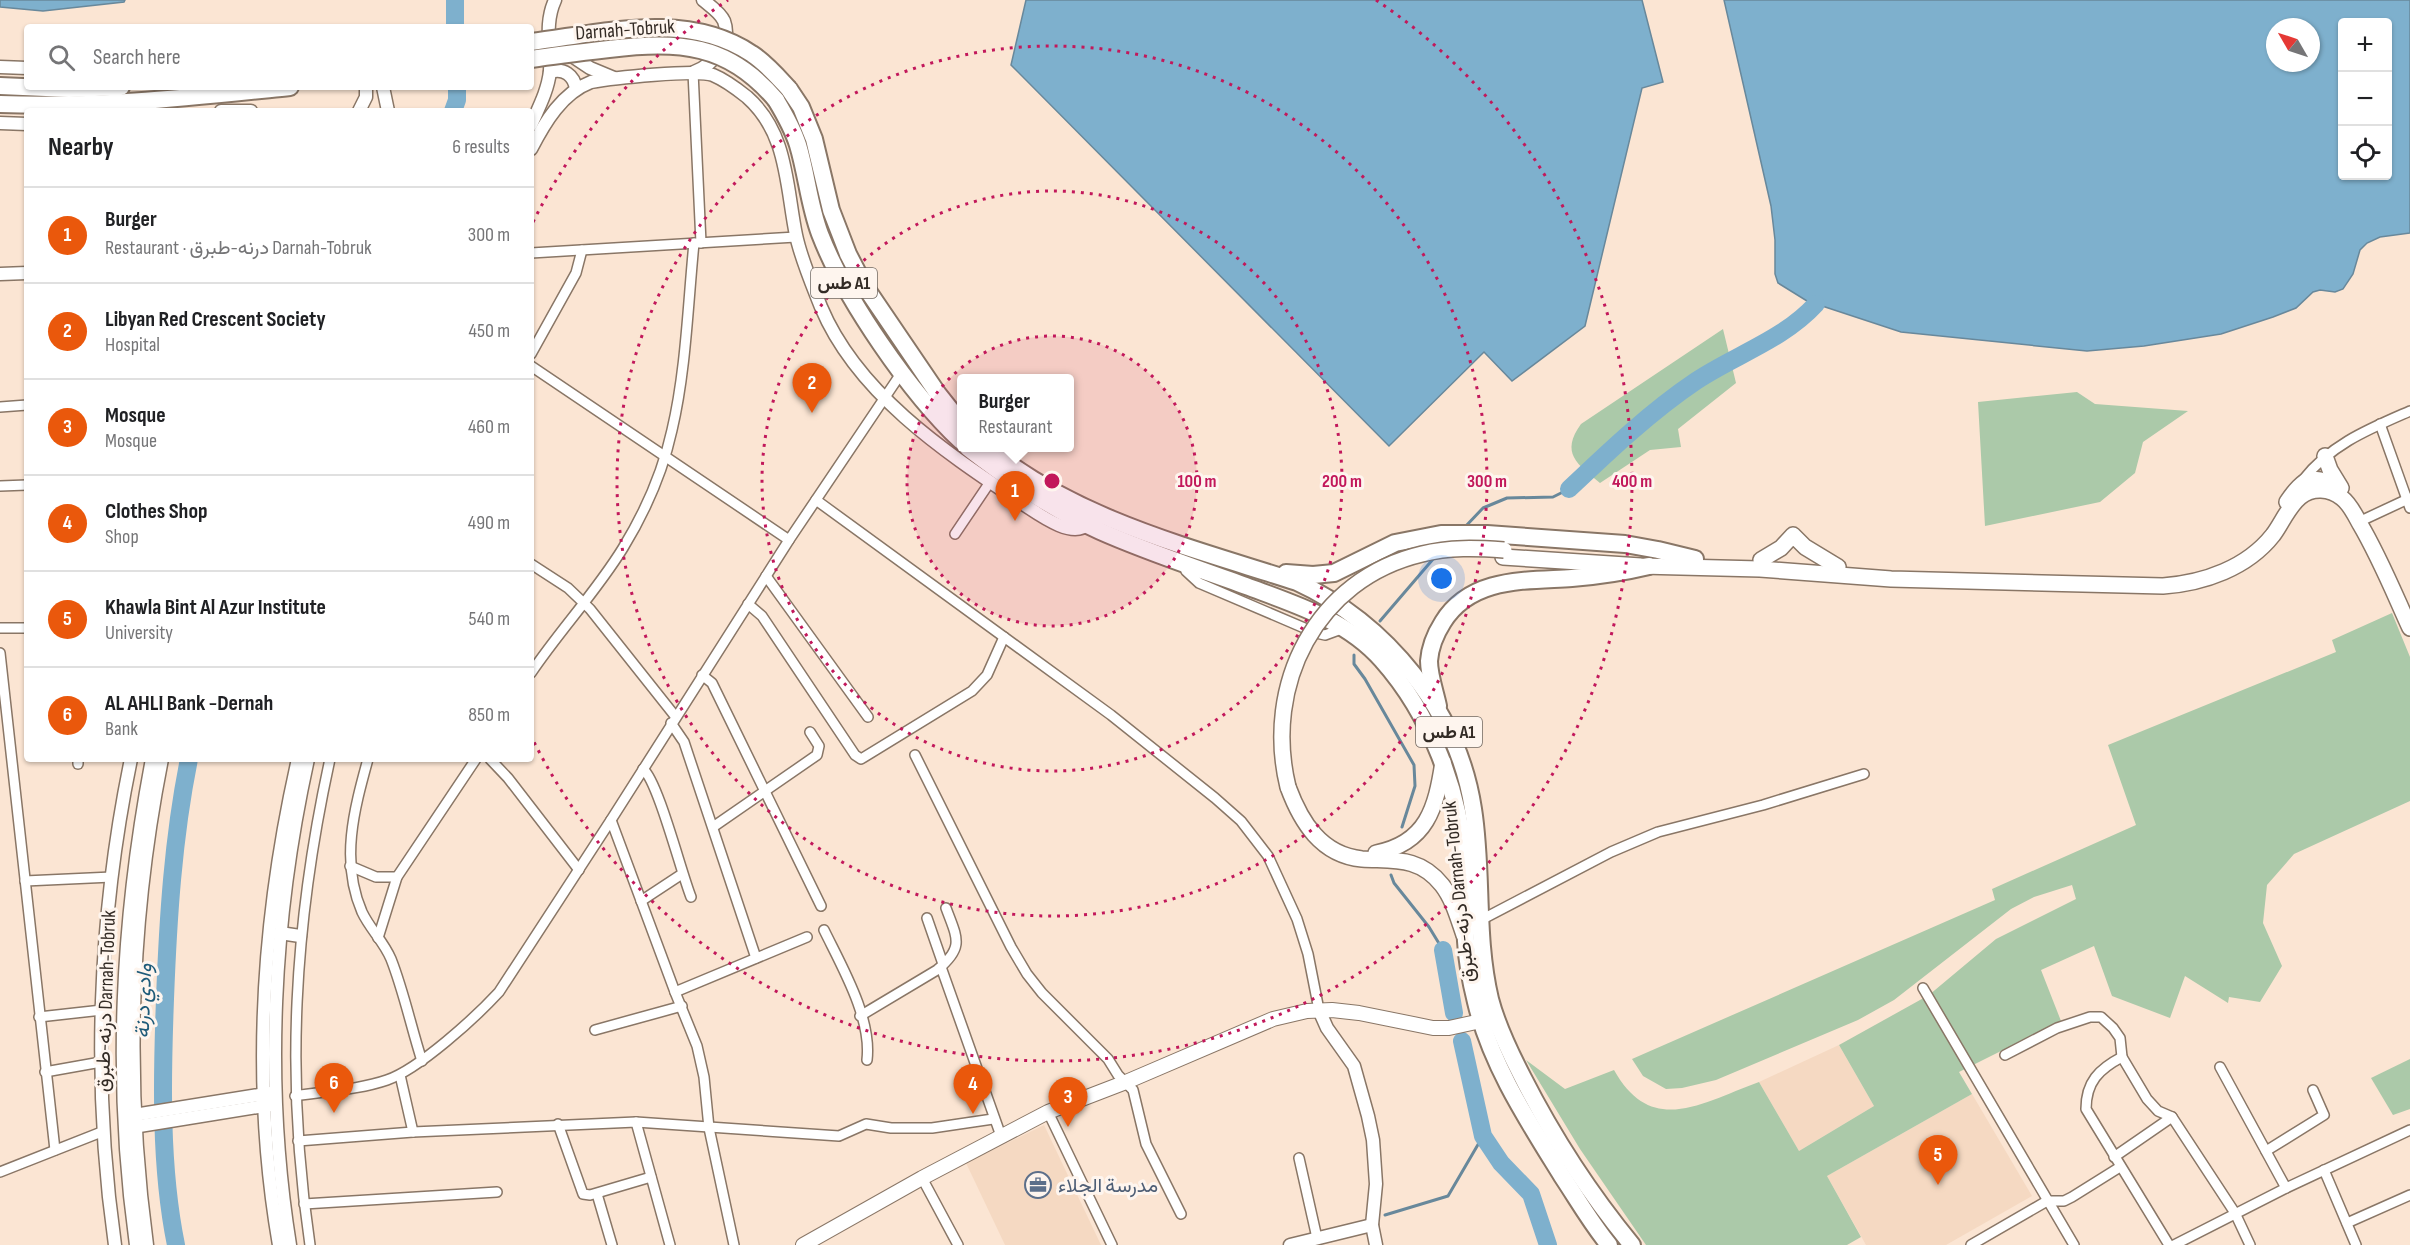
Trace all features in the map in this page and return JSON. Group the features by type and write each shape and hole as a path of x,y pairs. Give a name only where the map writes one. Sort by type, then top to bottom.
{"highway":[{"name":"Darnah-Tobruk","path":"534,42 658,27 696,31 729,41 765,63 789,89 801,107 814,139 831,210 848,254 864,285 906,349 957,418"},
{"name":"Darnah-Tobruk","path":"534,59 645,45 688,46 714,53 735,63 757,79 776,100 796,140 813,214 832,261 867,321 902,372"},
{"path":"0,87 69,97 144,102 261,90"},
{"path":"0,104 69,97 105,90"},
{"name":"طس A1","path":"902,372 957,437"},
{"name":"درنه-طبرق Darnah-Tobruk","path":"975,452 1030,492 1087,524 1309,610 1344,628 1376,653 1393,674 1413,705 1443,762 1454,793 1462,839 1466,885 1468,965 1481,1021 1500,1066 1534,1132 1609,1245"},
{"name":"درنه-طبرق Darnah-Tobruk","path":"994,452 1014,468 1047,488 1107,518 1187,548 1261,570 1317,591 1367,625 1402,660 1440,716 1454,743 1473,808 1479,921 1491,1000 1499,1026 1518,1067 1567,1154 1632,1245"},
{"path":"1261,570 1313,575 1334,573 1395,543 1441,534 1487,534 1625,544 1695,559"},
{"path":"1440,716 1429,662 1441,624 1462,600 1480,590 1527,579 1623,572 1649,566"}],"main road":[{"path":"2325,456 2330,470 2343,490 2356,503 2366,519 2375,549"},
{"path":"1466,940 1453,904 1441,883 1422,869 1401,860 1356,858 1329,848 1306,826 1292,786 1287,737 1290,704 1305,658 1332,617 1366,587 1407,566 1452,556 1504,554 1641,559 1761,560 1892,573 2161,580 2183,578 2213,570 2248,551 2263,537 2299,490 2311,479 2321,479 2343,490"},
{"path":"2299,490 2320,490 2340,496 2349,506 2405,603 2410,628"},
{"path":"1504,554 1649,566 1760,569 1891,579 2179,585 2208,578 2247,559 2268,541 2299,490"},
{"path":"1761,560 1781,548 1793,535 1804,547 1838,567"},
{"path":"1292,786 1307,815 1327,839 1351,851 1377,853 1399,847 1426,821 1437,799 1443,762"},
{"path":"803,1245 922,1178 1048,1112 1126,1082 1273,1019 1294,1013 1326,1010 1359,1013 1433,1028 1449,1028 1481,1021"}],"street":[{"path":"534,119 544,98 550,72 547,35 555,0"},
{"path":"693,72 706,66 717,56 725,36 721,16 703,0"},
{"path":"547,35 578,61 616,79"},
{"path":"0,68 24,68"},
{"path":"550,72 560,70 569,75 576,89"},
{"path":"534,669 611,567 633,531 665,456 678,394 697,243 693,72"},
{"path":"534,144 565,98 576,89 591,82 693,72 711,74 730,84 748,98 775,132 787,175 796,237 829,322 846,352 884,398 926,435 990,482 1058,524 1076,530 1087,524"},
{"path":"360,108 366,97 366,90"},
{"path":"384,90 387,108"},
{"path":"0,123 24,124"},
{"path":"534,253 796,237"},
{"path":"534,349 576,273 582,250"},
{"path":"0,274 24,273"},
{"path":"534,368 789,540"},
{"path":"295,1096 376,1083 400,1075 422,1060 478,1013 499,992 789,540 902,372"},
{"path":"0,407 24,405"},
{"path":"2299,490 2325,456 2350,438 2410,411"},
{"path":"2366,519 2409,502 2379,424"},
{"path":"955,534 990,482"},
{"path":"0,486 24,485"},
{"path":"816,500 1151,746 1215,798 1252,833 1275,868 1297,919 1331,1032 1354,1066 1372,1132 1376,1184 1372,1225 1376,1245"},
{"path":"534,566 568,588 584,602 673,720 684,742 756,958"},
{"path":"766,576 868,717"},
{"path":"748,604 762,616 855,755 861,759 972,691 987,675 1004,637"},
{"path":"0,628 24,628"},
{"path":"0,652 55,1150"},
{"path":"702,675 712,683 821,906"},
{"path":"712,827 817,755 819,746 810,732"},
{"path":"915,755 1011,947 1027,974 1055,1007 1108,1059 1136,1095 1148,1150 1181,1214"},
{"path":"115,1245 108,1196 104,1131 101,1062 102,1010 112,877 131,762"},
{"name":"درنه-طبرق Darnah-Tobruk","path":"136,1245 135,1121 122,1030 125,949 135,857 151,762"},
{"path":"147,1245 135,1121 132,1032 136,946 147,850 162,762"},
{"path":"279,1245 270,1175 265,1100 265,1005 270,926 281,843 297,762"},
{"path":"290,1245 280,1165 265,1100 277,1013 280,933 290,850 307,762"},
{"path":"310,1245 304,1204 295,1096 296,1013 300,936 313,840 329,762"},
{"path":"367,762 352,827 350,866 359,903 393,967 422,1060"},
{"path":"378,938 397,878 474,762"},
{"path":"493,762 508,778 579,870"},
{"path":"643,769 653,782 691,897"},
{"path":"1479,921 1611,852 1658,832 1763,805 1863,774"},
{"path":"611,820 697,1046 704,1077 709,1128 734,1245"},
{"path":"350,866 376,877 397,878"},
{"path":"640,901 682,873"},
{"path":"25,881 112,877"},
{"path":"860,1016 942,965 957,945 946,908"},
{"path":"927,918 993,1119 1001,1136"},
{"path":"824,930 853,990 867,1039 867,1060"},
{"path":"280,933 300,936"},
{"path":"675,992 807,937"},
{"path":"1923,988 2074,1245"},
{"path":"595,1030 682,1006"},
{"path":"39,1017 102,1010"},
{"path":"2005,1055 2057,1028 2090,1017 2101,1017 2120,1038 2122,1057 2153,1107 2172,1117 2235,1213 2250,1245"},
{"path":"2122,1057 2096,1074 2086,1099 2085,1109 2172,1245 2410,1130"},
{"path":"45,1072 101,1062"},
{"path":"2220,1067 2286,1188"},
{"path":"400,1075 413,1132"},
{"path":"2266,1151 2324,1115 2313,1090"},
{"path":"135,1121 265,1100"},
{"path":"1048,1112 1112,1245"},
{"path":"2114,1157 2172,1117"},
{"path":"298,1141 413,1132 636,1122 839,1136 866,1124 891,1128 932,1128 993,1119"},
{"path":"636,1122 670,1245"},
{"path":"558,1124 582,1192 588,1196 651,1178"},
{"path":"0,1172 104,1131"},
{"path":"1299,1158 1317,1238"},
{"path":"1971,1245 2047,1201 2064,1201 2072,1197 2120,1167"},
{"path":"2324,1170 2356,1245"},
{"path":"922,1178 958,1245"},
{"path":"304,1204 497,1192"},
{"path":"597,1194 612,1245"},
{"path":"2347,1223 2410,1195"},
{"path":"1290,1245 1372,1225"}],"shaded area":[{"path":"1839,1045 1874,1106 1799,1151 1759,1082"},
{"path":"1972,1094 2032,1196 1946,1245 1866,1245 1827,1176"},
{"path":"1044,1125 1101,1245 1005,1245 966,1163"}],"green space":[{"path":"1723,329 1736,383 1678,429 1681,447 1650,450 1600,483 1578,464 1572,450 1572,443 1581,424"},
{"path":"2077,392 2095,404 2188,411 2143,442 2135,473 2100,502 1985,526 1978,402"},
{"path":"2392,613 2410,657 2410,801 2294,854 2267,885 2263,923 2282,966 2260,1002 2229,997 2228,1003 2185,976 2170,1018 2112,996 2094,946 2041,970 2061,1021 1959,1072 1972,1094 1827,1176 1861,1237 1847,1245 1646,1245 1580,1149 1526,1060 1565,1089 1614,1070 1629,1091 1645,1103 1662,1109 1680,1109 1699,1105 1759,1082 1799,1151 1874,1106 1839,1045 1929,995 1996,939 2076,899 2072,885 2034,897 2011,909 1894,1000 1858,1020 1716,1080 1682,1088 1666,1089 1643,1076 1632,1059 1995,900 1992,889 2136,825 2108,745 2336,652 2332,640"},
{"path":"2410,1059 2410,1109 2393,1115 2371,1078"}],"water":[{"path":"0,0 125,0 124,2 43,11 0,7"},
{"path":"1026,0 1642,0 1663,82 1642,88 1585,326 1512,381 1484,352 1389,446 1011,65"},
{"path":"1724,0 2410,0 2410,233 2380,237 2367,243 2360,250 2353,274 2343,289 2335,292 2320,290 2313,292 2296,308 2273,317 2221,334 2144,346 2087,351 1901,332 1807,301 1778,283 1775,274 1775,240 1771,206"}],"waterway":[{"name":"وادي درنة","path":"455,0 455,24"},
{"name":"وادي درنة","path":"454,108 457,90"},
{"path":"1569,489 1630,432 1679,393 1711,372 1789,328 1816,304"},
{"path":"1464,528 1483,508 1507,498 1553,497 1569,489"},
{"path":"1380,621 1434,558"},
{"path":"1354,655 1354,664 1414,765 1415,786 1402,827"},
{"name":"وادي درنة","path":"176,1245 165,1154 164,1029 172,879 188,762"},
{"path":"1391,875 1394,883 1429,927 1443,950"},
{"path":"1443,950 1454,1013"},
{"path":"1462,1041 1483,1136 1501,1163 1531,1194 1548,1245"},
{"path":"1385,1215 1448,1196 1483,1136"}],"place":[{"name":"Libyan Red Crescent Society","path":"812,413"},
{"name":"Burger","path":"1015,521"},
{"name":"AL AHLI Bank -Dernah","path":"334,1113"},
{"name":"Clothes Shop","path":"973,1114"},
{"name":"Mosque","path":"1068,1127"},
{"name":"مدرسة الجلاء","path":"1038,1185"},
{"name":"Khawla Bint Al Azur Institute","path":"1938,1185"}]}
